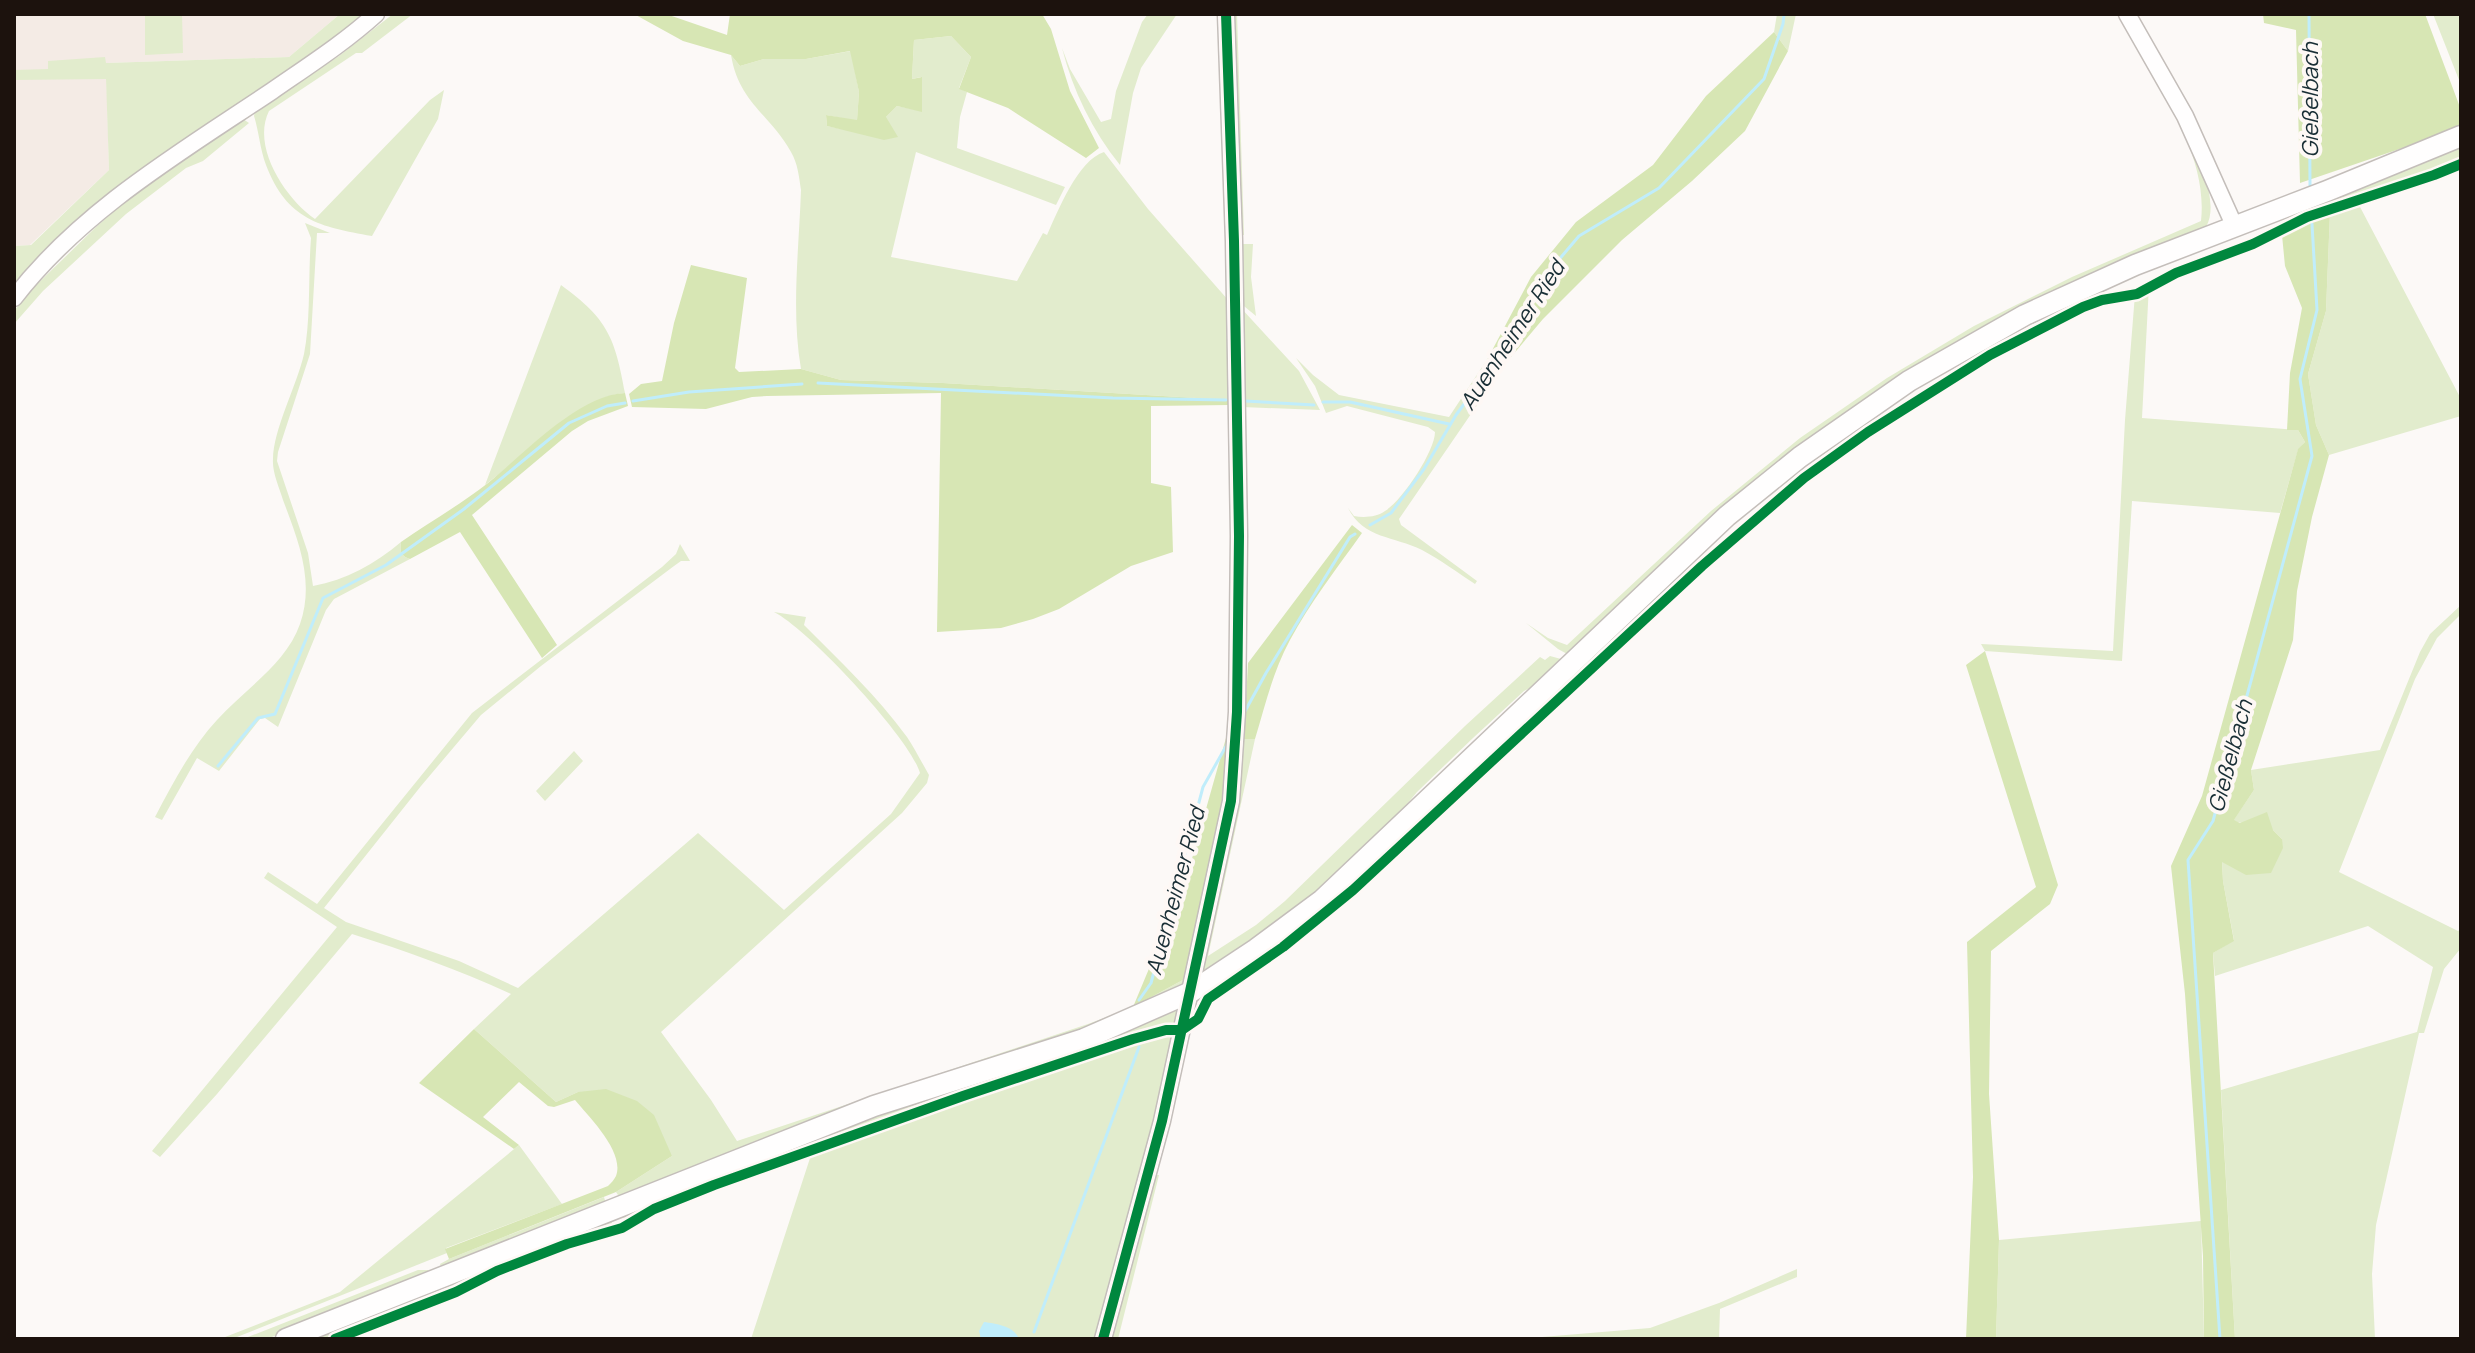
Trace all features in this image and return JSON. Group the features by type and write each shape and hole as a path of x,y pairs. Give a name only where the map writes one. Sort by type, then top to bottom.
{"main road":[{"path":"286,1339 816,1128 874,1106 1084,1039 1191,992 1322,900 1727,516 1800,457 1909,381 2025,315 2135,265 2461,136"}],"street":[{"path":"14,298 75,232 124,193 171,158 347,41 376,14"},
{"path":"1103,1339 1162,1121 1231,801 1237,712 1238,520 1234,241 1226,14"},
{"path":"2127,14 2185,116 2234,225"}],"shaded area":[{"path":"14,14 340,14 289,57 106,63 109,170 30,245 14,246"}],"green space":[{"path":"145,14 182,14 183,53 145,55"},
{"path":"340,14 366,14 14,288 14,246 31,245 109,170 106,79 14,80 14,70 48,69 48,61 105,57 106,63 289,57"},
{"path":"393,14 413,14 362,53 356,53 269,111 265,125 268,156 274,171 293,199 315,219 430,100 444,90 438,119 372,236 336,229 307,218 284,198 266,165 254,116 255,110 339,56"},
{"path":"634,14 666,14 727,35 730,14 1042,14 1051,29 1070,91 1099,148 1086,158 1008,108 959,89 971,57 951,36 914,40 912,79 922,77 922,112 897,106 886,117 898,137 884,140 827,126 826,115 857,120 859,92 850,51 806,59 764,59 740,66 731,55 683,41"},
{"path":"1148,14 1177,14 1141,68 1133,93 1120,165 1085,110 1062,48 1070,69 1101,122 1111,119 1116,91 1142,22"},
{"path":"1231,14 1237,14 1244,235 1237,235"},
{"path":"1777,14 1796,14 1788,51 1774,32"},
{"path":"2263,14 2425,14 2461,110 2461,128 2300,183 2296,30 2264,23"},
{"path":"2433,14 2461,14 2461,85"},
{"path":"1774,32 1788,51 1745,131 1622,240 1543,319 1506,363 1488,358 1531,277 1576,222 1653,165 1706,96"},
{"path":"951,36 971,57 959,88 967,92 960,117 957,148 1065,187 1056,205 916,152 891,257 1017,281 1043,233 1047,235 1077,175 1104,152 1148,209 1229,301 1230,400 841,380 801,369 796,302 801,190 798,171 783,139 741,85 731,55 740,66 764,59 806,59 851,51 859,92 857,121 826,115 827,126 856,132 886,117 897,106 922,111 921,77 912,79 914,40"},
{"path":"2153,71 2183,125 2203,171 2209,192 2210,211 2206,227 1921,367 1569,655 1526,623 1548,638 1567,645 1711,511 1800,438 1887,378 1974,326 2072,277 2201,221 2202,201 2195,162"},
{"path":"243,119 249,123 203,161 186,168 126,214 43,291 14,324 14,311 27,294 96,227 136,192"},
{"path":"2461,147 2461,160 2441,169 2333,203 2332,197"},
{"path":"2359,205 2461,399 2461,416 2329,455 2316,425 2308,374 2326,311 2330,213"},
{"path":"2330,213 2326,311 2308,374 2316,425 2329,455 2297,591 2293,640 2251,770 2254,790 2234,820 2240,823 2267,812 2273,830 2282,839 2283,848 2271,873 2246,875 2222,862 2234,941 2213,953 2235,1339 2204,1339 2203,1256 2185,994 2171,866 2202,796 2298,449 2305,442 2298,430 2287,430 2290,373 2302,308 2285,266 2282,235"},
{"path":"305,223 330,233 317,233 310,354 277,461 308,553 313,586 360,570 401,542 401,553 410,559 334,599 326,610 278,727 265,718 260,719 219,771 197,758 162,820 155,817 191,754 217,720 285,652 294,638 304,608 303,561 273,464 277,435 301,366 306,340 311,238"},
{"path":"1237,244 1253,244 1251,277 1256,316 1239,302"},
{"path":"691,265 747,278 735,368 739,372 801,369 841,380 1230,400 1230,405 1151,406 1151,483 1171,487 1173,552 1131,566 1059,609 1033,619 1001,628 937,632 941,393 752,397 706,409 632,407 629,394 641,384 662,381 674,323"},
{"path":"561,285 589,308 607,331 625,393 596,401 580,410 485,485"},
{"path":"2149,285 2142,418 2298,430 2305,442 2298,450 2280,513 2132,501 2122,661 1985,651 1981,644 2113,651 2135,294"},
{"path":"1241,308 1299,371 1320,410 1242,407"},
{"path":"1296,358 1339,395 1449,417 1488,358 1506,363 1399,519 1401,525 1477,581 1475,584 1422,550 1362,526 1355,518 1348,508 1354,516 1366,517 1382,513 1392,506 1424,463 1435,432 1428,427 1347,406 1326,413 1315,386"},
{"path":"625,393 628,406 588,421 572,431 472,515 557,645 542,658 460,532 410,559 401,553 401,542 478,491 570,415 607,396"},
{"path":"1352,525 1362,533 1290,640 1274,676 1255,739 1244,739 1248,663"},
{"path":"680,544 690,561 681,561 674,566 481,715 324,908 346,922 459,961 518,988 698,833 784,910 891,814 920,773 898,735 856,686 810,639 774,612 806,617 804,625 883,707 907,737 929,775 927,783 902,813 661,1032 737,1141 1088,1024 1133,1007 1192,975 1189,985 1139,1010 620,1198 616,1192 672,1156 578,1092 556,1102 474,1029 511,994 432,961 352,934 160,1157 152,1151 337,927 264,878 268,872 317,904 472,713 662,567 676,554"},
{"path":"2461,605 2461,614 2437,638 2415,679 2339,872 2458,931 2461,929 2461,948 2444,969 2424,1033 2419,1033 2376,1225 2372,1274 2375,1339 2235,1339 2221,1090 2417,1032 2433,967 2368,926 2215,976 2213,953 2234,940 2222,861 2282,839 2273,830 2233,821 2254,790 2251,770 2380,750 2430,634"},
{"path":"1985,651 2058,885 2050,904 1991,951 1989,1094 1999,1240 1996,1339 1966,1339 1973,1177 1967,942 2036,887 1966,665"},
{"path":"1550,656 1561,659 1562,663 1544,681 1524,691 1473,738 1417,792 1384,832 1309,902 1207,976 1202,973 1237,796 1244,739 1255,739 1208,956 1256,925 1285,901 1465,726 1540,657 1545,660"},
{"path":"1231,703 1224,827 1192,975 1133,1007 1186,880 1226,738"},
{"path":"574,751 583,761 545,801 536,791"},
{"path":"1178,1006 1177,1022 1127,1036 830,1139 655,1206 631,1220 621,1215 709,1175"},
{"path":"474,1029 556,1102 578,1092 606,1089 637,1101 654,1115 672,1156 616,1192 449,1259 445,1249 608,1186 616,1176 617,1167 611,1146 575,1100 548,1106 519,1082 483,1117 519,1145 514,1149 419,1083"},
{"path":"1163,1035 1172,1035 1175,1039 1099,1339 751,1339 812,1152"},
{"path":"519,1145 562,1204 446,1248 447,1253 232,1339 220,1339 340,1292"},
{"path":"1153,1175 1159,1175 1118,1339 1108,1339"},
{"path":"604,1197 606,1204 442,1269 440,1264 449,1259"},
{"path":"612,1218 612,1226 608,1229 528,1256 452,1291 447,1291 444,1285"},
{"path":"2201,1221 2204,1339 1996,1339 1999,1240"},
{"path":"1797,1269 1797,1277 1720,1309 1719,1339 1517,1339 1650,1328 1719,1303"},
{"path":"418,1270 428,1270 430,1274 267,1339 243,1339"},
{"path":"434,1291 431,1298 328,1339 299,1339"}],"water":[{"path":"984,1322 1009,1328 1019,1339 981,1339 979,1331"}],"waterway":[{"name":"Auenheimer Ried","path":"1370,525 1391,513 1424,469 1456,415 1515,335 1545,276 1579,236 1659,188 1764,79 1784,14"},
{"name":"Gießelbach","path":"2309,14 2310,186"},
{"name":"Gießelbach","path":"2220,1339 2188,860 2213,821 2312,456 2300,379 2317,310 2312,224"},
{"path":"818,383 1113,398 1226,400"},
{"path":"633,401 689,392 802,384"},
{"path":"1245,401 1314,405"},
{"path":"1323,402 1350,402 1449,424"},
{"path":"218,766 258,718 275,714 323,598 386,565 464,509 569,423 607,406 625,403"},
{"name":"Auenheimer Ried","path":"1244,713 1350,537 1355,534"},
{"name":"Auenheimer Ried","path":"1139,1000 1151,983 1203,787 1229,741"},
{"name":"Auenheimer Ried","path":"1034,1332 1139,1047"}],"cycle path":[{"path":"1103,1339 1162,1121 1231,801 1237,712 1239,536 1226,14"},
{"path":"335,1339 456,1292 497,1271 567,1244 622,1228 654,1209 714,1185 1133,1039 1166,1030 1182,1030 1198,1019 1208,999 1283,947 1353,890 1702,566 1804,478 1868,432 1990,355 2083,307 2137,294 2176,273 2253,244 2307,217 2461,164"}]}
